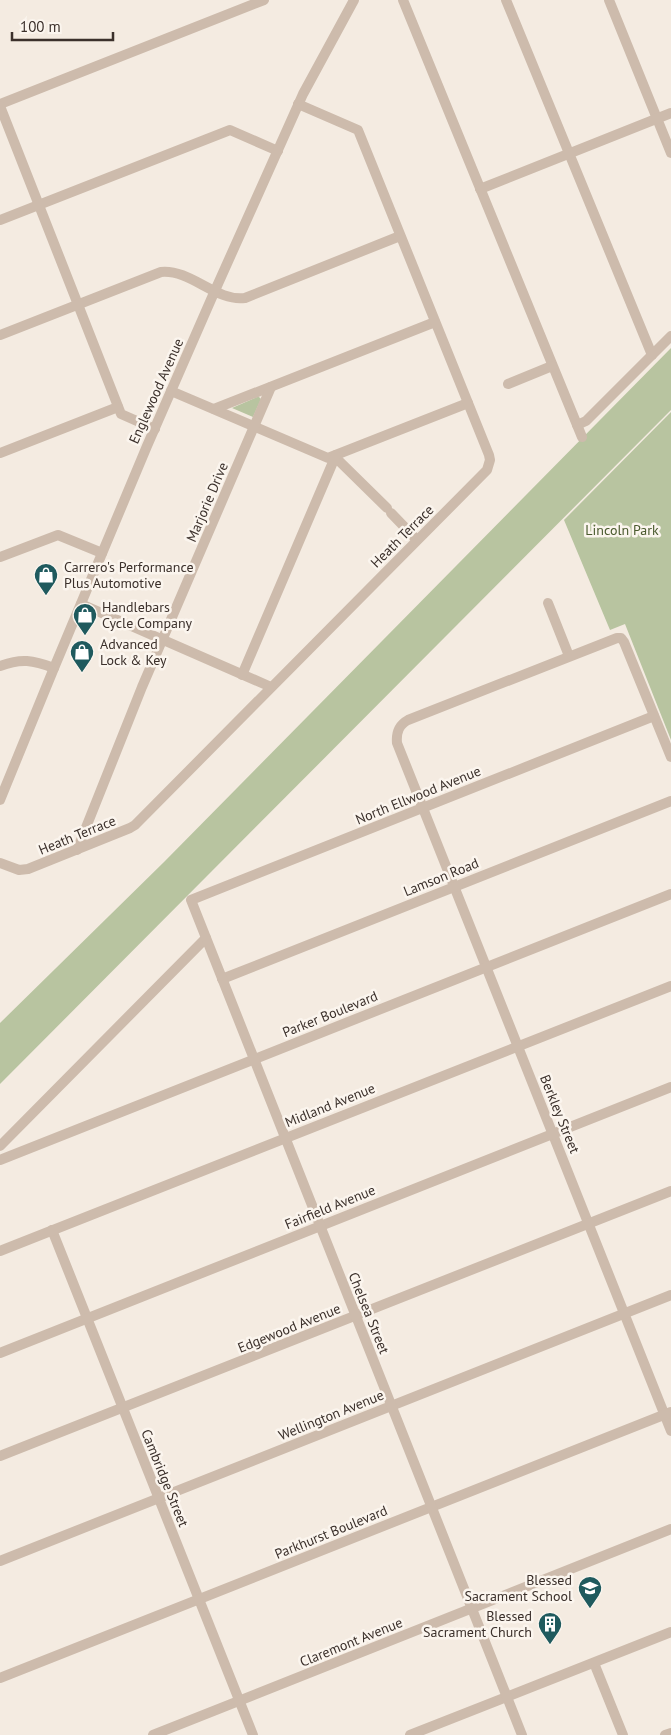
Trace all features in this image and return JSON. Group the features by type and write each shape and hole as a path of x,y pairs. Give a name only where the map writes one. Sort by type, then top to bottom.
{"street":[{"path":"155,429 121,414 0,105 264,0"},
{"name":"Englewood Avenue","path":"0,800 171,391 298,104 354,0"},
{"path":"403,0 582,436"},
{"path":"506,0 652,355"},
{"path":"609,0 671,153"},
{"name":"Heath Terrace","path":"0,863 15,870 24,870 135,825 490,465 489,455 358,130 298,104"},
{"path":"480,189 671,113"},
{"path":"0,220 230,130 278,152"},
{"path":"0,335 161,272 177,273 233,298 245,298 400,236"},
{"path":"214,409 435,322"},
{"path":"578,425 586,421 671,336"},
{"path":"508,384 552,366"},
{"name":"Marjorie Drive","path":"77,850 163,640 271,387"},
{"path":"171,391 328,458 468,403"},
{"path":"0,453 118,407"},
{"path":"336,456 417,540"},
{"path":"242,675 336,456"},
{"path":"0,557 58,535 102,553"},
{"path":"548,603 569,656 612,639 621,638 671,757"},
{"path":"81,604 271,687"},
{"name":"Berkley Street","path":"569,656 408,720 400,726 396,736 624,1313 668,1413 671,1431"},
{"path":"0,666 29,660 54,668"},
{"name":"North Ellwood Avenue","path":"191,900 654,716"},
{"name":"Lamson Road","path":"222,979 671,801"},
{"name":"Parker Boulevard","path":"0,1160 671,894"},
{"name":"Chelsea Street","path":"191,900 522,1735"},
{"path":"0,1146 206,938"},
{"name":"Midland Avenue","path":"0,1251 671,986"},
{"name":"Fairfield Avenue","path":"0,1353 671,1087"},
{"name":"Edgewood Avenue","path":"0,1456 671,1191"},
{"name":"Cambridge Street","path":"52,1230 253,1735"},
{"name":"Wellington Avenue","path":"0,1561 671,1295"},
{"name":"Parkhurst Boulevard","path":"0,1678 668,1413"},
{"name":"Claremont Avenue","path":"153,1735 671,1529"},
{"path":"410,1735 671,1632"},
{"path":"594,1663 623,1735"},
{"path":"666,1735 671,1733"}],"green space":[{"path":"671,348 671,410 0,1084 0,1023 164,862"},
{"path":"257,397 261,399 253,417 232,408"},
{"name":"Lincoln Park","path":"671,412 671,740 625,624 610,630 564,520"}],"place":[{"name":"Carrero's Performance Plus Automotive","path":"46,596"},
{"name":"Handlebars Cycle Company","path":"85,636"},
{"name":"Advanced Lock & Key","path":"82,673"},
{"name":"Blessed Sacrament School","path":"590,1609"},
{"name":"Blessed Sacrament Church","path":"550,1645"}]}
